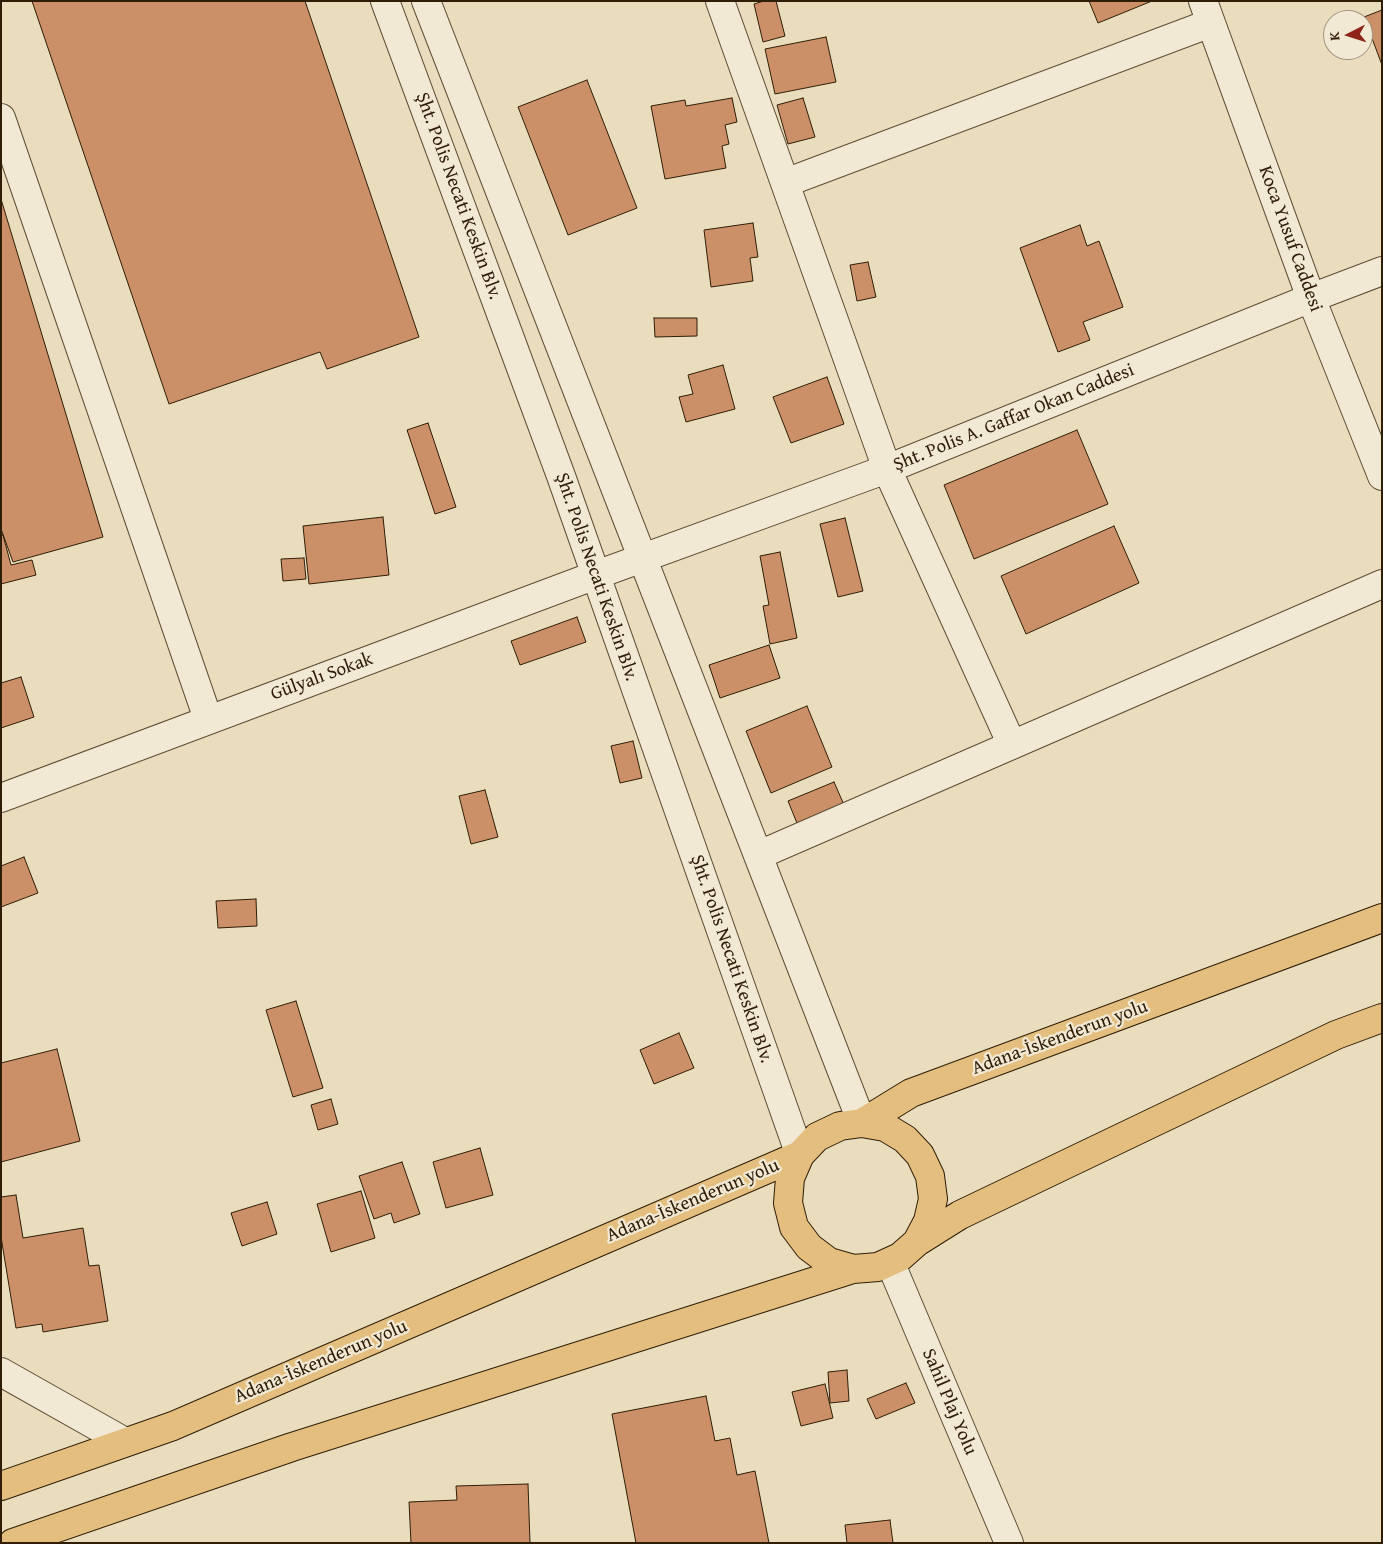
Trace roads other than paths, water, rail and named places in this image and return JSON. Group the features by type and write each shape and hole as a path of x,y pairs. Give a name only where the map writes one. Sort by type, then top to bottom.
{"highway":[{"name":"Adana-İskenderun yolu","path":"1,1486 172,1426 800,1155 817,1137 840,1126 862,1123 911,1093 1382,918"},
{"path":"13,1543 292,1447 853,1269 878,1267 900,1257 918,1242 978,1206 1336,1035 1382,1018"},
{"path":"862,1123 885,1127 905,1138 920,1155 930,1176 933,1199 928,1221 918,1242"},
{"path":"800,1155 790,1178 789,1186 788,1203 794,1227 809,1247 829,1262 853,1269"}],"street":[{"name":"Şht. Polis Necati Keskin Blv.","path":"386,1 596,575 800,1155"},
{"name":"Şht. Polis Necati Keskin Blv.","path":"426,1 862,1123"},
{"path":"720,1 887,469 1012,745"},
{"path":"785,183 1207,12"},
{"name":"Koca Yusuf Caddesi","path":"1207,12 1311,298 1382,476"},
{"path":"1,118 208,720"},
{"name":"Şht. Polis A. Gaffar Okan Caddesi","path":"644,558 887,469 1382,271"},
{"name":"Gülyalı Sokak","path":"1,798 644,558"},
{"path":"759,855 1382,584"},
{"name":"Sahil Plaj Yolu","path":"890,1262 1009,1543"},
{"path":"1,1372 125,1442"}]}
